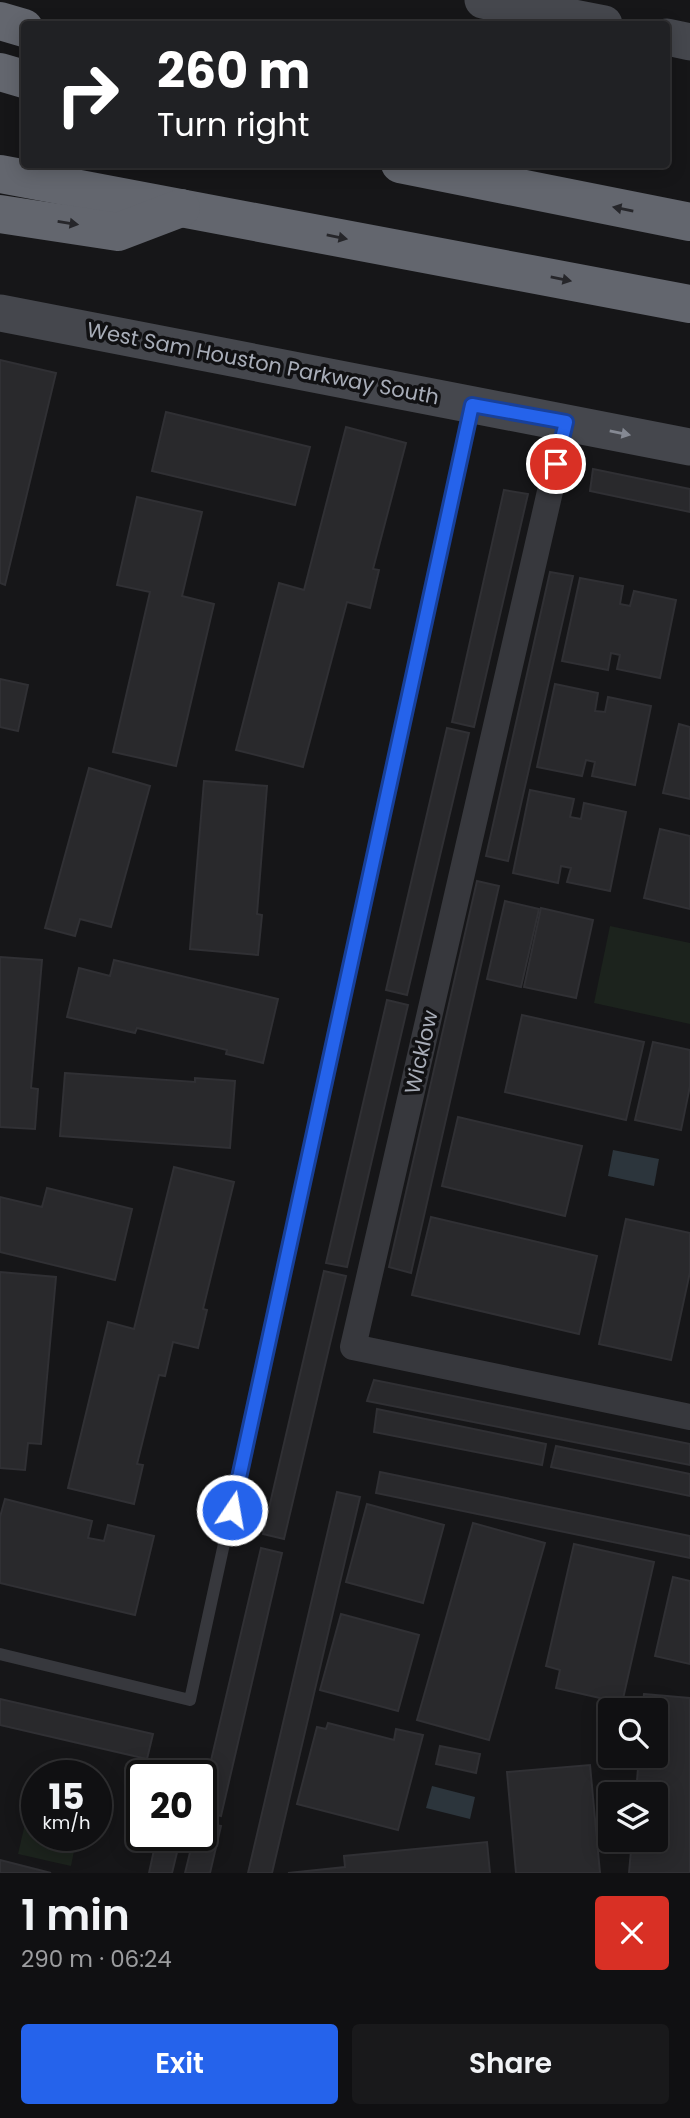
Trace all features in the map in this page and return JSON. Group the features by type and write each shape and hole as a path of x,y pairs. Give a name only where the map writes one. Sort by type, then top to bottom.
{"highway":[{"path":"0,21 21,27"},
{"path":"0,72 21,78"},
{"path":"421,168 690,222"},
{"path":"0,174 690,304"},
{"path":"0,214 118,232 181,208"}],"main road":[{"path":"483,0 589,21"},
{"path":"670,38 690,42"},
{"name":"West Sam Houston Parkway South","path":"0,313 690,447"}],"street":[{"name":"Wicklow","path":"566,422 353,1347 690,1417"}],"lane":[{"path":"0,1654 191,1700 472,405"}],"shaded area":[{"path":"610,926 690,943 690,1024 594,1003"},
{"path":"613,1150 659,1159 654,1186 608,1176"},
{"path":"432,1786 475,1797 470,1819 426,1808"},
{"path":"21,1841 21,1851 74,1851 71,1866 18,1854"}],"building":[{"path":"0,360 56,373 5,585 0,583"},
{"path":"166,412 310,447 295,505 152,471"},
{"path":"346,427 406,443 373,569 379,570 370,608 347,602 303,767 236,750 279,583 304,590"},
{"path":"593,469 690,489 690,512 590,491"},
{"path":"504,490 528,494 474,727 452,722"},
{"path":"137,497 202,512 182,596 214,604 176,766 113,752 150,592 117,585"},
{"path":"550,572 573,576 508,861 486,856"},
{"path":"580,578 623,586 620,604 630,606 634,591 676,600 660,678 617,669 620,655 611,653 608,670 562,661"},
{"path":"0,679 28,685 18,731 0,727"},
{"path":"555,684 598,693 595,711 605,712 608,697 651,706 635,785 592,776 595,762 586,760 582,776 537,767"},
{"path":"679,724 690,727 690,799 663,793"},
{"path":"447,728 469,733 407,995 386,990"},
{"path":"89,768 150,786 111,927 80,919 75,936 45,928"},
{"path":"204,781 267,786 257,914 262,915 258,955 190,949"},
{"path":"530,790 574,799 570,817 581,819 584,803 626,812 610,891 567,882 571,868 561,866 558,883 513,873"},
{"path":"660,829 690,836 690,909 644,898"},
{"path":"477,881 499,886 411,1273 389,1267"},
{"path":"505,901 539,909 521,987 487,979"},
{"path":"541,908 593,920 576,998 524,987"},
{"path":"0,957 42,960 31,1088 38,1089 35,1129 0,1127"},
{"path":"114,960 278,999 263,1063 226,1054 227,1050 137,1028 135,1033 67,1017 79,968 110,976"},
{"path":"387,1000 408,1005 347,1267 326,1263"},
{"path":"522,1015 644,1042 626,1120 505,1092"},
{"path":"653,1042 690,1050 690,1086 681,1130 635,1120"},
{"path":"65,1073 195,1082 195,1078 235,1081 230,1148 60,1136"},
{"path":"458,1117 582,1146 565,1216 442,1186"},
{"path":"174,1167 234,1182 203,1309 207,1310 198,1348 173,1342 165,1376 159,1375 137,1464 143,1465 134,1504 68,1488 108,1322 134,1329"},
{"path":"47,1188 132,1209 115,1280 0,1252 0,1197 42,1207"},
{"path":"431,1217 597,1256 579,1334 412,1295"},
{"path":"626,1219 690,1233 690,1272 671,1360 599,1344"},
{"path":"324,1271 346,1276 284,1539 263,1534"},
{"path":"0,1272 56,1277 41,1444 28,1443 25,1470 0,1468"},
{"path":"374,1380 690,1444 690,1465 367,1401"},
{"path":"377,1409 546,1444 542,1465 374,1432"},
{"path":"556,1446 690,1474 690,1496 551,1467"},
{"path":"380,1472 690,1536 690,1558 376,1493"},
{"path":"337,1492 360,1497 272,1873 248,1873"},
{"path":"5,1499 92,1521 88,1538 104,1541 108,1525 154,1536 135,1615 0,1583 0,1517"},
{"path":"367,1504 444,1525 423,1603 346,1582"},
{"path":"473,1523 545,1543 489,1740 417,1720"},
{"path":"574,1544 654,1562 623,1698 600,1698 556,1688 560,1670 546,1666"},
{"path":"261,1548 282,1553 221,1816 217,1815 217,1760 211,1760"},
{"path":"673,1577 690,1581 690,1664 655,1656"},
{"path":"341,1614 419,1635 398,1711 320,1690"},
{"path":"644,1694 690,1698 690,1873 629,1873 631,1852 668,1852 668,1782 637,1782 638,1768 668,1768 668,1698 644,1698"},
{"path":"0,1699 153,1734 147,1759 0,1725"},
{"path":"328,1723 394,1740 396,1729 423,1735 398,1830 297,1804 317,1727 326,1729"},
{"path":"440,1746 480,1754 476,1773 436,1764"},
{"path":"590,1765 600,1873 516,1873 507,1772"},
{"path":"217,1825 221,1826 217,1843"},
{"path":"487,1842 490,1873 288,1873 345,1867 344,1856"},
{"path":"154,1851 177,1851 172,1873 149,1873"},
{"path":"190,1851 215,1851 210,1873 185,1873"},
{"path":"0,1860 51,1873 0,1873"}],"route":[{"path":"232,1510 472,405 566,422 556,464"}]}
